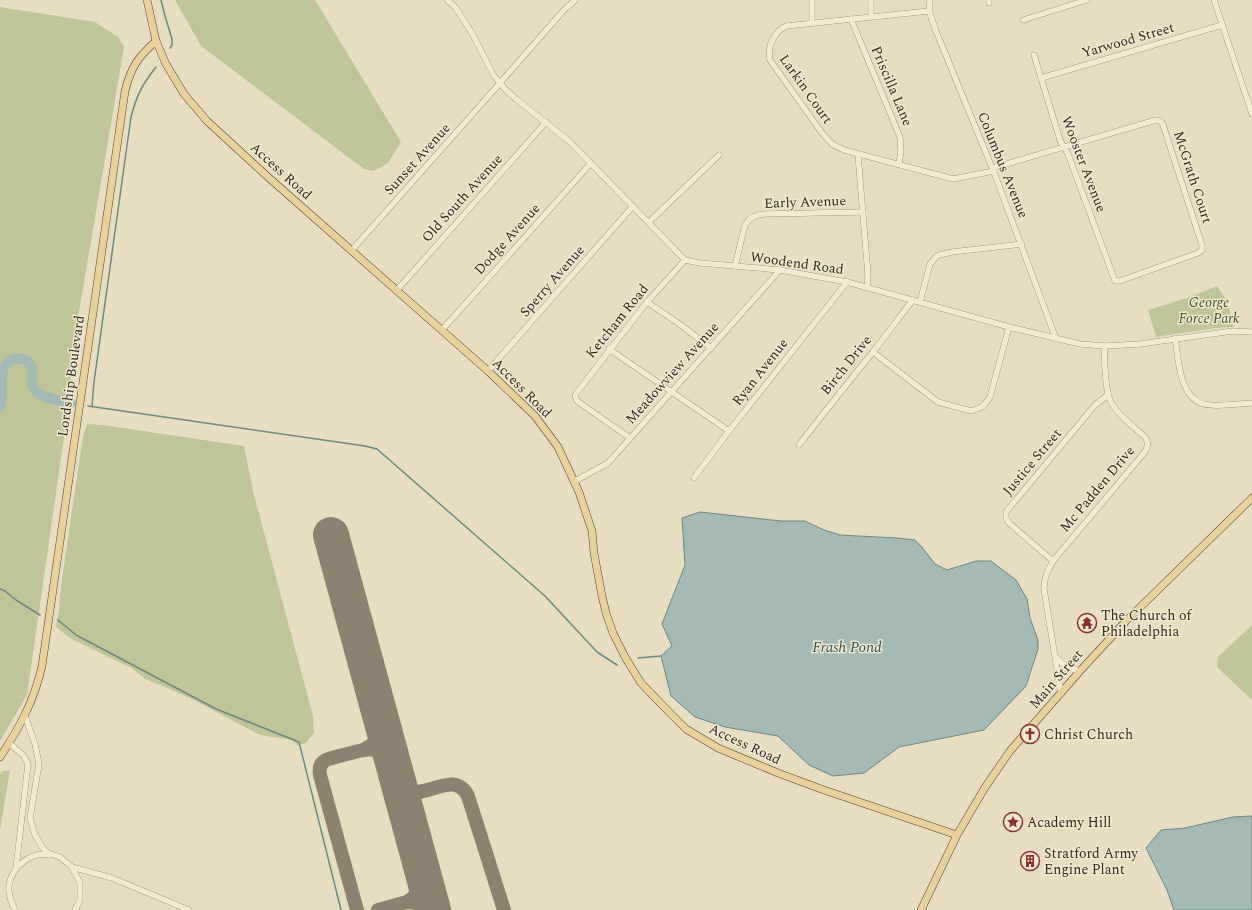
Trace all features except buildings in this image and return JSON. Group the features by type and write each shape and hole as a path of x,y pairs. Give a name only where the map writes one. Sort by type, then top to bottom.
{"main road":[{"path":"147,0 156,41"},
{"name":"Access Road","path":"156,41 166,64 184,94 207,121 268,177 488,371 535,416 558,447 575,481 592,531 594,553 602,596 613,634 625,658 641,683 686,729 718,748 778,773 957,835"},
{"name":"Lordship Boulevard","path":"0,757 19,729 39,680 46,643 125,91 133,67 156,41"},
{"name":"Main Street","path":"921,910 957,835 984,789 1010,751 1080,671 1135,612 1252,498"}],"street":[{"path":"447,0 456,8 473,35 494,76 500,83 516,99 569,141 649,222 684,260"},
{"path":"456,0 456,8"},
{"name":"Sunset Avenue","path":"352,250 564,10 575,0"},
{"path":"812,0 812,23"},
{"path":"871,0 871,16"},
{"name":"Columbus Avenue","path":"930,0 930,11 936,31 1022,244 1056,339"},
{"path":"1023,20 1087,0"},
{"path":"1214,0 1252,114"},
{"name":"Larkin Court","path":"930,11 790,25 779,30 775,35 770,48 770,60 828,140 837,147 858,155 899,164 953,179 993,170"},
{"name":"Priscilla Lane","path":"851,19 900,137 901,151 899,164"},
{"name":"Yarwood Street","path":"1041,78 1222,25"},
{"name":"Wooster Avenue","path":"1034,55 1060,140 1068,154 1115,281"},
{"name":"McGrath Court","path":"993,170 1156,120 1160,121 1163,125 1202,244 1202,250 1198,253 1115,281"},
{"name":"Old South Avenue","path":"397,290 546,122"},
{"path":"649,222 718,155"},
{"path":"858,155 868,275 867,288"},
{"name":"Dodge Avenue","path":"442,330 591,163"},
{"name":"Sperry Avenue","path":"488,371 633,206"},
{"name":"Early Avenue","path":"735,266 745,225 747,221 755,215 863,212"},
{"path":"920,302 930,264 939,255 952,252 1022,244"},
{"name":"Woodend Road","path":"684,260 700,263 780,270 847,282 1056,339 1080,344 1105,346 1140,344 1233,331 1252,332"},
{"name":"Ketcham Road","path":"630,438 577,400 575,398 576,393 647,302 684,260"},
{"name":"Meadowview Avenue","path":"575,481 608,463 780,270"},
{"name":"Ryan Avenue","path":"694,478 729,431 847,282"},
{"name":"Birch Drive","path":"799,446 832,401 873,352 913,300"},
{"path":"647,302 711,348"},
{"path":"873,352 938,402 968,410 975,410 986,404 990,397 1009,326"},
{"path":"1175,338 1184,387 1195,400 1210,406 1252,403"},
{"name":"Mc Padden Drive","path":"1061,694 1044,581 1046,573 1053,561 1144,453 1148,444 1145,437 1117,411 1111,403 1108,395 1104,356 1105,346"},
{"path":"610,349 729,431"},
{"name":"Justice Street","path":"1053,561 1009,523 1006,518 1006,512 1095,405 1108,395"},
{"path":"1055,656 1062,665 1080,671"},
{"path":"25,716 35,744 38,764 30,818 35,835 42,847 48,853 60,857 72,867 112,878 189,910"},
{"path":"9,743 23,755 28,764 16,868 9,885 9,896 15,910"},
{"path":"16,868 29,857 44,854 60,857"},
{"path":"72,867 80,884 80,900 75,910"}],"green space":[{"path":"175,0 315,0 401,142 388,163 374,171 364,169 201,46"},
{"path":"0,7 95,22 118,37 124,47 74,341 69,402 27,695 0,741"},
{"name":"George Force Park","path":"1217,286 1227,301 1234,327 1216,328 1156,337 1148,310 1187,298"},
{"path":"87,424 103,425 244,446 253,491 313,716 314,733 306,743 297,745 292,740 260,735 194,700 145,679 133,669 70,638 56,627 83,436"},
{"path":"1252,625 1252,700 1217,667 1218,657"},
{"path":"10,770 0,830 0,774 3,771"}],"water":[{"name":"Frash Pond","path":"700,512 781,521 805,521 824,530 840,535 915,540 935,564 947,570 976,561 991,561 1016,580 1027,599 1030,618 1038,640 1038,649 1026,686 984,730 899,747 864,773 833,776 809,765 778,736 725,727 695,717 671,696 661,656 672,646 662,624 685,565 682,518"},
{"path":"1252,816 1252,910 1174,910 1167,890 1146,848 1161,830 1185,828 1233,817"}],"waterway":[{"path":"161,0 172,39 172,45 170,48"},
{"path":"92,406 94,382 131,117 140,90 156,67"},
{"path":"0,407 2,398 3,369 13,359 23,359 29,363 32,372 32,385 38,393 52,399 71,403"},
{"path":"88,406 365,446 377,449 545,596 597,652 617,665"},
{"path":"0,589 40,615"},
{"path":"58,620 76,635 216,709 299,742 341,910"},
{"path":"638,658 661,656"}],"taxiway":[{"path":"365,749 377,738 382,722"},
{"path":"357,910 320,775 320,766 324,761 329,759 370,749 380,751 394,764"},
{"path":"398,779 408,790 416,792 448,785 456,785 462,788 468,796 504,910"},
{"path":"407,813 410,801 413,796 419,792"},
{"path":"407,902 419,890 423,873"},
{"path":"378,910 407,902 419,904 429,910"}],"runway":[{"path":"331,535 433,910"}],"place":[{"name":"The Church of Philadelphia","path":"1087,623"},
{"name":"Christ Church","path":"1030,734"},
{"name":"Academy Hill","path":"1013,822"},
{"name":"Stratford Army Engine Plant","path":"1030,861"}]}
